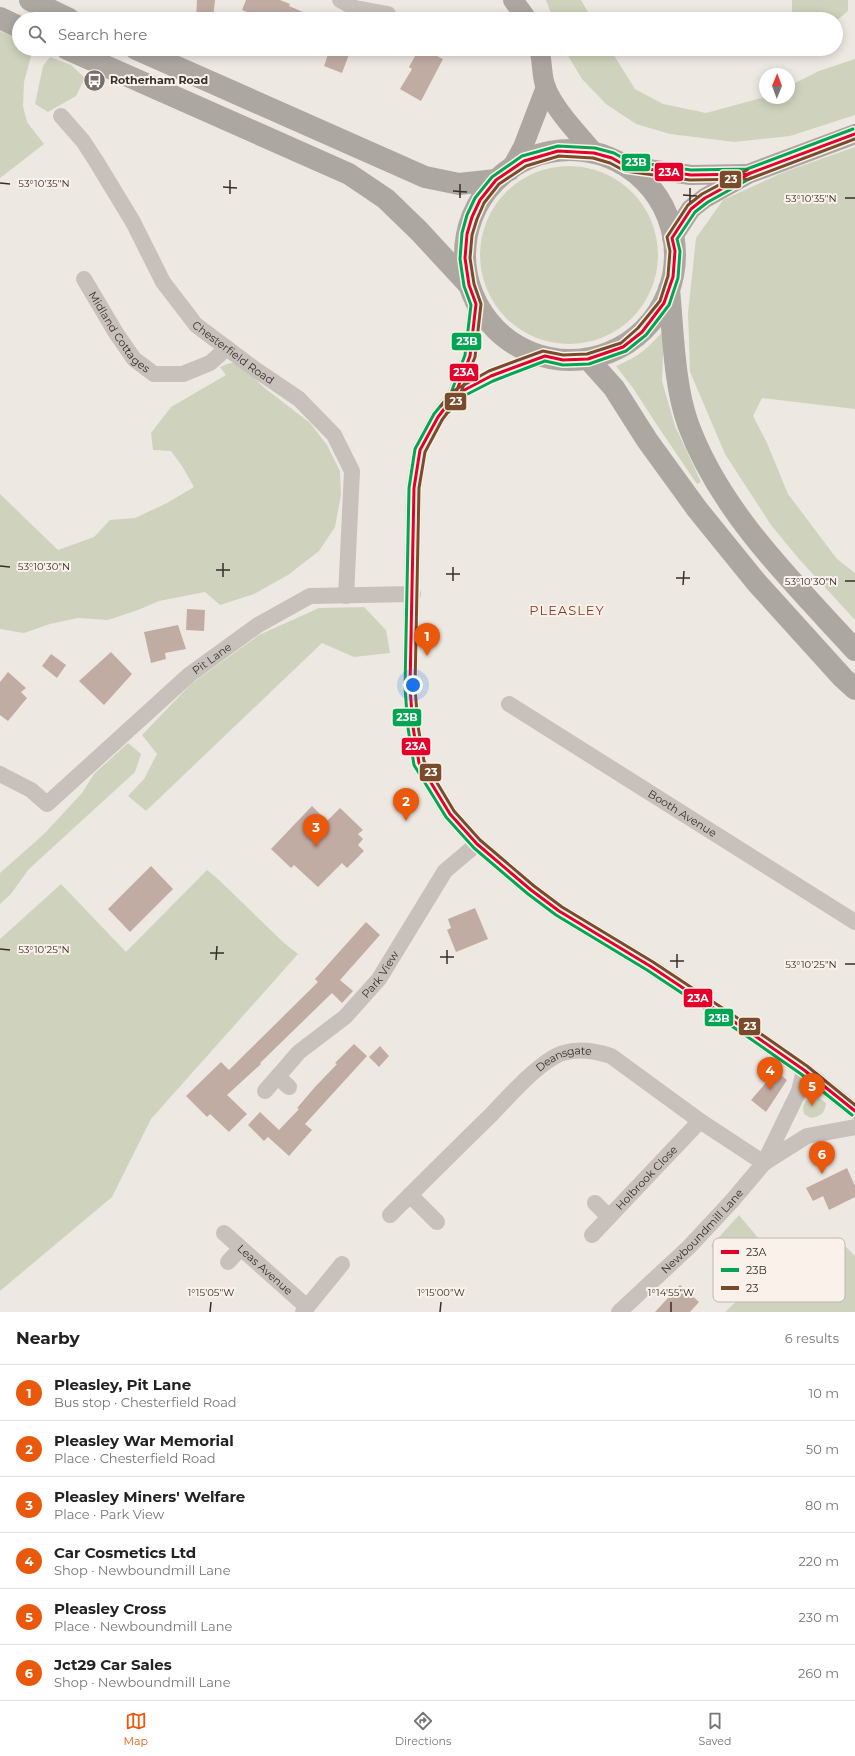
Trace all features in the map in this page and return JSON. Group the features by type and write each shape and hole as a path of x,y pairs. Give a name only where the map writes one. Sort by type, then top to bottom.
{"highway":[{"path":"30,0 55,12"},
{"path":"0,18 12,24"},
{"path":"84,56 349,174 386,199 419,231 473,294 499,333 527,352 563,360 588,359 622,347 642,332 664,303 673,277 675,251 667,215 653,190 626,166 612,158 594,153 558,151 524,160 503,175 480,200 472,217 467,234 465,258 473,294"},
{"path":"152,56 425,177 459,184 503,175"},
{"path":"669,289 679,385 688,423 710,473 736,511 783,571 855,650"},
{"path":"588,359 614,388 647,440 697,509 752,578 843,678 855,689"}],"main road":[{"path":"513,0 522,12"},
{"path":"541,56 546,87 556,106 594,153"},
{"path":"503,175 523,147 546,87"},
{"path":"672,238 691,209 705,198 748,174 855,134"},
{"path":"626,166 691,175 748,174"}],"street":[{"path":"340,0 355,8 377,12"},
{"name":"Chesterfield Road","path":"61,116 83,141 96,161 133,222 163,282 196,325 299,399 334,436 352,471 346,596"},
{"name":"Midland Cottages","path":"84,279 116,333 134,359 154,374 183,374 210,363 226,348"},
{"path":"473,294 470,356 455,395 438,417 420,450 414,488 410,688 413,727 419,763 450,814 478,844 530,890 559,911 650,966 804,1070 855,1111"},
{"path":"455,395 491,376 545,356"},
{"name":"Pit Lane","path":"0,774 31,790 47,804 190,675 258,625 310,596 413,594"},
{"name":"Booth Avenue","path":"509,704 855,922"},
{"name":"Park View","path":"265,1091 284,1082 299,1052 345,1017 379,979 445,871 478,844"},
{"name":"Deansgate","path":"390,1215 522,1084 550,1059 564,1053 581,1050 597,1051 612,1056 700,1121 764,1163"},
{"name":"Newboundmill Lane","path":"619,1312 689,1248 764,1163 799,1091 804,1070"},
{"name":"Holbrook Close","path":"592,1235 700,1121"},
{"name":"Newboundmill Lane","path":"764,1163 807,1136 855,1127"},
{"path":"410,1195 437,1222"},
{"path":"596,1203 609,1217"},
{"name":"Leas Avenue","path":"224,1233 305,1310"},
{"path":"228,1262 241,1248"},
{"path":"305,1310 342,1264"}],"green space":[{"path":"546,0 581,0 588,12 550,12"},
{"path":"792,0 848,0 848,11 843,15 843,12 792,12"},
{"path":"0,31 12,36 12,56 31,56 24,82 23,106 27,122 44,144 0,178"},
{"path":"568,56 614,56 635,89 663,104 706,113 759,99 759,104 795,104 795,83 819,71 855,59 855,115 790,136 734,142 670,134 636,124 606,104 582,79"},
{"path":"50,57 71,65 85,78 76,96 48,112 35,104 43,66"},
{"path":"855,147 855,409 762,398 753,416 767,443 788,494 837,559 855,573 855,620 799,559 771,525 725,454 690,372 688,313 696,238 723,200 784,172"},
{"path":"560,166 578,166 595,169 611,176 626,186 638,198 648,213 655,229 658,255 657,272 652,289 638,312 626,324 611,334 595,341 578,344 560,344 543,341 527,334 512,324 500,312 490,297 483,281 480,264 480,246 483,229 490,213 500,198 512,186 527,176 543,169"},
{"path":"664,330 662,381 675,426 701,482 697,484 633,388 616,366 643,351"},
{"path":"230,363 237,363 266,389 310,423 327,445 340,471 341,495 335,527 319,551 288,575 254,594 220,605 205,592 159,601 108,620 78,618 50,624 24,633 0,629 0,494 58,550 94,537 110,520 135,518 167,503 194,487 171,451 153,450 151,433 171,407 226,375 220,367"},
{"path":"364,607 386,630 390,653 354,657 322,643 146,811 128,796 144,779 157,754 142,735 191,684 259,635 319,608"},
{"path":"128,743 141,754 135,772 29,869 10,895 0,904 0,873 44,834 82,793 94,774"},
{"path":"207,870 284,943 298,954 151,1119 112,1197 0,1291 0,939 61,884 126,952"},
{"path":"817,1096 826,1103 825,1109 822,1114 811,1118 804,1114 803,1107 807,1100"},
{"path":"739,1215 758,1238 718,1238"},
{"path":"845,1246 855,1256 855,1312 725,1312 736,1302 845,1302"}],"building":[{"path":"197,0 215,0 214,12 196,12"},
{"path":"246,0 280,0 303,12 247,12 242,10"},
{"path":"328,56 348,56 342,73 324,66"},
{"path":"415,56 437,56 443,59 421,101 400,89 412,69 409,67"},
{"path":"187,609 205,610 204,631 186,630"},
{"path":"178,625 186,649 165,653 166,659 151,663 144,632"},
{"path":"111,652 132,674 104,705 79,681"},
{"path":"51,654 66,665 57,678 42,666"},
{"path":"8,672 26,688 21,692 27,698 8,721 0,715 0,682"},
{"path":"312,806 327,821 340,808 363,830 358,834 363,839 358,845 364,851 347,868 342,863 318,887 294,865 291,868 271,849"},
{"path":"151,866 173,889 130,932 108,909"},
{"path":"475,908 488,939 456,952 447,930 451,928 448,919"},
{"path":"366,922 380,935 340,980 353,991 342,1003 332,993 260,1063 261,1064 227,1095 247,1114 229,1132 210,1114 207,1117 186,1096 221,1062 229,1070 318,982 315,979"},
{"path":"354,1044 367,1056 305,1124 312,1130 289,1156 268,1137 264,1141 248,1125 260,1112 279,1130 299,1109 297,1108 315,1087 337,1064 335,1063"},
{"path":"380,1046 389,1056 379,1067 369,1057"},
{"path":"776,1071 787,1080 766,1112 751,1100"},
{"path":"847,1168 855,1186 855,1197 829,1210 823,1196 813,1201 806,1188"},
{"path":"680,1285 699,1302 690,1312 655,1312"}],"transit line":[{"name":"23B","path":"852,1115 801,1074 745,1035 647,970 556,915 528,894 474,848 446,817 414,765 408,728 405,688 409,488 415,449 434,414 451,393 465,355 471,305 464,286 460,259 462,233 467,215 475,198 492,177 522,156 558,146 595,148 614,153 628,161 691,170 747,169 853,129"},
{"name":"23A","path":"855,134 748,174 691,175 626,166 612,158 594,153 558,151 524,161 496,180 480,200 472,217 467,234 465,258 469,285 476,304 470,356 455,395 438,417 420,450 414,488 410,688 413,727 419,763 450,814 477,844 531,890 559,911 650,966 748,1031 804,1070 855,1111"},
{"name":"23","path":"855,139 749,179 690,180 625,171 610,163 593,158 559,156 526,166 499,184 484,203 472,235 470,258 474,284 481,304 475,357 459,397 442,420 425,452 419,488 415,688 418,726 424,761 454,811 480,840 534,886 562,907 653,962 751,1027 807,1066 855,1105"},
{"name":"23","path":"441,406 453,391 489,371 543,351 563,355 587,354 621,343 638,328 660,301 668,276 670,251 667,237 688,205 702,194 747,170"},
{"name":"23A","path":"445,409 455,395 491,376 545,356 563,360 588,359 623,347 642,332 664,303 673,277 675,251 672,238 691,209 705,198 749,174"},
{"name":"23B","path":"449,412 458,399 493,381 545,361 563,365 589,364 626,351 646,335 669,305 678,278 680,251 677,239 695,212 708,202 751,178"}],"place":[{"name":"Rotherham Road","path":"94,80"},
{"name":"Pleasley, Pit Lane","path":"427,656"},
{"name":"Pleasley War Memorial","path":"406,821"},
{"name":"Pleasley Miners' Welfare","path":"316,847"},
{"name":"Car Cosmetics Ltd","path":"770,1090"},
{"name":"Pleasley Cross","path":"812,1106"},
{"name":"Jct29 Car Sales","path":"822,1174"}],"district":[{"name":"PLEASLEY","path":"567,610"}]}
